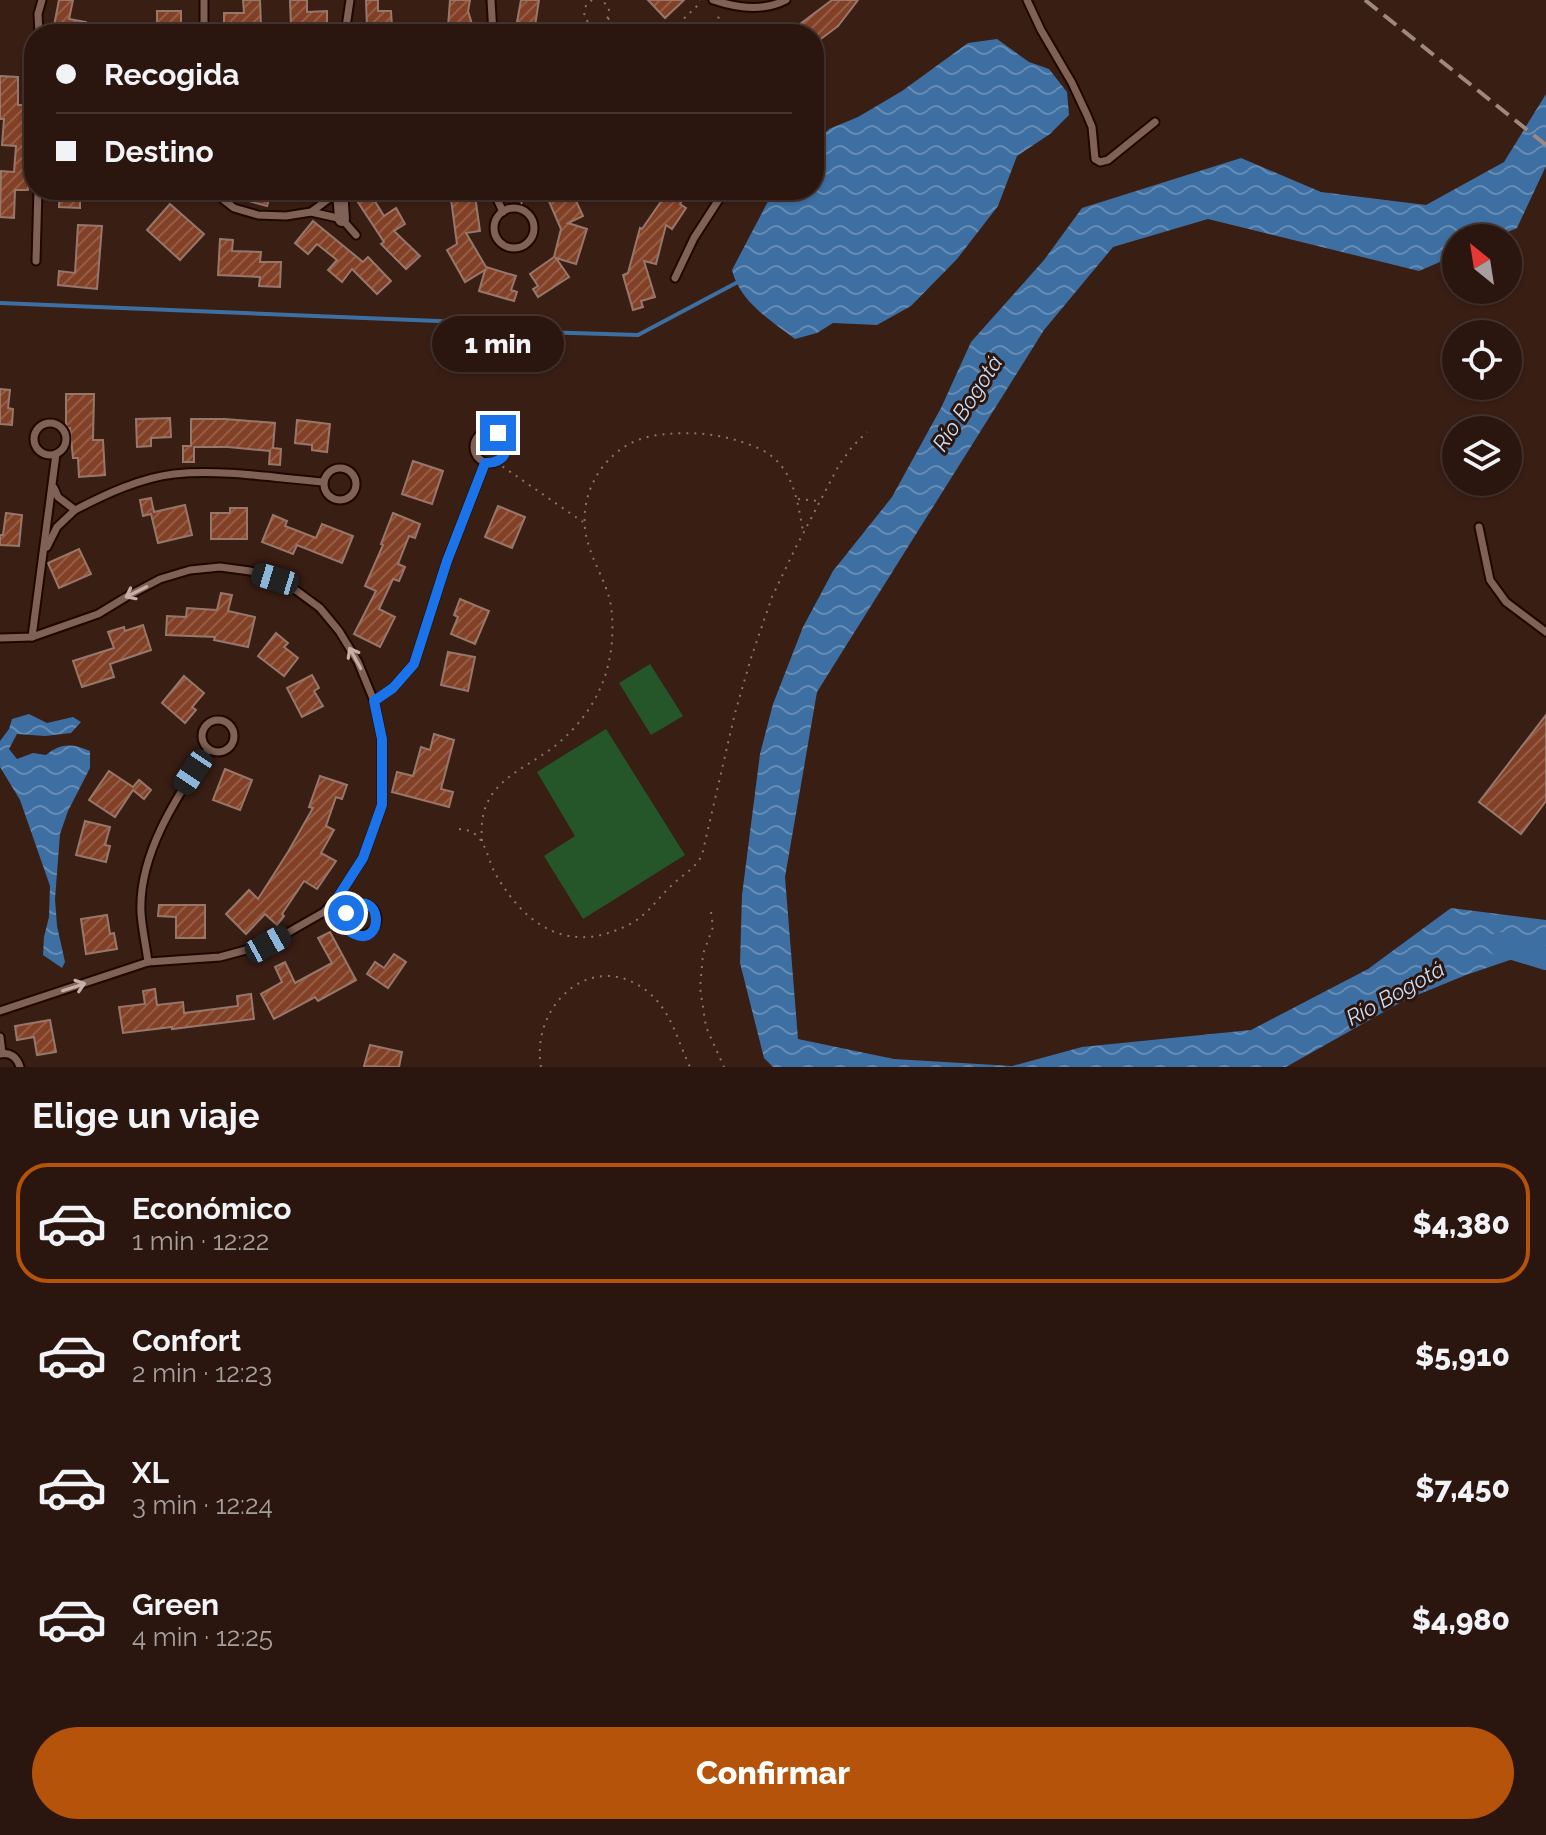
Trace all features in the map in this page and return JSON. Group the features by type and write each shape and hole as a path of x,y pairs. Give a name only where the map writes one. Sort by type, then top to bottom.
{"street":[{"path":"341,200 342,219"}],"lane":[{"path":"38,24 42,0"},
{"path":"204,0 204,24"},
{"path":"346,24 350,0"},
{"path":"491,0 492,24"},
{"path":"713,0 764,9 786,0"},
{"path":"1027,0 1087,115 1092,127 1095,159 1100,162 1108,160 1155,122"},
{"path":"36,261 38,200"},
{"path":"224,200 234,208 258,215 286,216 311,212 342,219 356,235"},
{"path":"311,212 327,200"},
{"path":"498,200 503,212"},
{"path":"675,278 694,238 719,200"},
{"path":"514,208 530,215 534,226 532,238 523,246 505,246 497,238 496,221 503,212 514,208"},
{"path":"53,423 65,432 66,443 56,454 45,455 34,443 35,432 43,425 53,423"},
{"path":"487,431 502,436 506,446 504,456 496,462 485,463 476,457 473,446 478,436 487,431"},
{"path":"32,637 56,454"},
{"path":"374,701 393,688 414,664 447,561 485,463"},
{"path":"338,467 352,472 356,482 351,496 341,500 326,493 324,482 328,472 338,467"},
{"path":"42,561 57,527 65,517 124,487 152,479 174,474 229,473 324,482"},
{"path":"53,485 58,497 75,510"},
{"path":"1479,527 1490,580 1506,602 1546,632"},
{"path":"0,638 32,637 98,614 160,579 190,570 220,567 250,571 275,579 320,608 339,631 358,662 374,701 382,739 382,805 363,858 338,897 324,912 268,944 220,957 148,962 0,1011"},
{"path":"216,720 226,722 233,730 232,745 224,752 208,750 202,741 203,730 216,720"},
{"path":"148,962 141,911 151,852 178,795 208,750"},
{"path":"338,897 349,908"},
{"path":"364,903 373,908 377,918 372,932 362,936 347,928 345,918 349,908 364,903"},
{"path":"0,1037 1,1054 7,1053 15,1058 20,1067"}],"path":[{"path":"592,0 584,8 586,19 595,24"},
{"path":"601,0 608,6 608,18 612,24"},
{"path":"678,24 697,6 699,0"},
{"path":"716,24 718,14 728,5"},
{"path":"600,24 608,18"},
{"path":"514,208 526,200"},
{"path":"459,829 475,834 496,874 521,910 553,931 572,936 600,934 630,924 648,912 672,884 698,862 705,846 735,713 772,597 846,454 867,432"},
{"path":"483,845 484,811 495,791 516,771 548,751 573,729 591,705 603,680 611,647 612,621 608,594 589,547 584,522 591,485 612,457 641,439 678,433 716,435 750,445 778,462 787,473 797,499 803,532"},
{"path":"496,462 584,522"},
{"path":"797,499 820,501"},
{"path":"711,912 713,927 703,954 700,988 706,1027 724,1067"},
{"path":"541,1067 541,1030 551,1011 564,994 597,976 627,980 651,994 667,1012 690,1067"}],"green space":[{"path":"650,664 683,716 651,735 619,683"},
{"path":"606,729 685,855 583,919 544,856 575,836 537,772"}],"water":[{"path":"997,39 1029,62 1049,69 1067,92 1069,115 1050,134 1017,156 998,206 957,259 911,306 877,325 833,323 817,333 795,339 749,301 732,270 769,200 824,200 824,134 902,91 968,43"},
{"path":"1546,94 1546,166 1519,224 1442,224 1442,261 1419,271 1208,219 1113,247 1044,330 817,692 785,877 798,1039 894,1059 1012,1066 1082,1047 1251,1030 1368,969 1451,908 1546,920 1546,958 1536,951 1405,1000 1286,1067 773,1067 764,1058 740,963 742,895 760,754 773,704 803,627 833,571 892,497 941,408 971,342 1044,260 1082,208 1241,158 1321,192 1426,205 1504,162"},
{"path":"29,714 47,723 73,717 81,722 71,733 45,736 17,734 9,749 17,759 33,753 46,755 56,748 67,746 90,751 90,768 60,834 55,899 65,962 62,968 43,955 50,886 20,800 0,767 0,741 12,719"}],"building":[{"path":"59,0 73,0 69,19 86,22 86,24 54,24"},
{"path":"243,0 260,0 261,24 224,24 224,13 244,13"},
{"path":"290,0 307,0 307,12 327,11 327,24 291,24"},
{"path":"366,0 378,0 378,11 391,11 392,24 367,24"},
{"path":"450,0 470,0 468,11 472,24 448,24"},
{"path":"521,0 539,0 535,24 517,22"},
{"path":"648,0 684,0 665,18"},
{"path":"832,0 858,0 838,26 824,36 824,24 800,24"},
{"path":"157,11 181,11 181,24 157,24"},
{"path":"0,76 18,77 18,105 24,105 24,190 15,190 14,218 0,217 1,171 14,172 16,146 2,145 4,119 0,119"},
{"path":"59,200 80,200 80,208 59,207"},
{"path":"245,200 269,200 267,206"},
{"path":"357,200 374,200 384,216 396,208 405,224 394,231 420,256 406,269 381,244 384,242"},
{"path":"451,200 476,200 480,231 466,233 486,267 516,276 511,290 517,292 514,301 479,291 485,270 465,282 447,250 457,244"},
{"path":"548,200 576,200 583,216 568,223 587,229 576,264 556,258 569,277 538,297 533,289 538,286 530,274 554,257 561,229"},
{"path":"662,200 683,200 680,204 686,208 672,229 666,225 656,264 644,261 655,297 641,301 643,307 633,310 623,275 628,273 642,229"},
{"path":"170,204 204,234 180,260 147,230"},
{"path":"313,221 363,262 368,257 391,281 377,294 352,269 342,282 328,270 337,260 317,244 308,254 295,243"},
{"path":"78,225 102,226 97,289 58,285 59,271 75,273"},
{"path":"220,239 233,240 232,251 261,252 260,262 281,262 280,287 259,286 260,277 218,275"},
{"path":"0,389 10,390 8,408 13,409 12,425 0,424"},
{"path":"66,394 94,394 93,440 103,440 105,475 79,477 78,458 73,458 70,428 66,428"},
{"path":"170,418 171,437 151,438 151,446 137,447 136,419"},
{"path":"191,419 275,423 273,448 281,449 280,465 269,464 270,451 228,447 194,447 194,462 183,462 183,446 191,446"},
{"path":"297,420 330,424 327,452 312,450 312,445 295,443"},
{"path":"413,461 443,471 432,504 402,494"},
{"path":"151,498 154,512 185,505 192,535 158,543 151,514 143,516 140,500"},
{"path":"498,506 525,517 512,548 485,537"},
{"path":"230,508 247,508 247,539 211,539 211,513 230,513"},
{"path":"6,513 22,515 19,546 0,545"},
{"path":"393,513 420,524 415,538 409,536 398,564 405,567 399,581 393,579 379,609 395,617 380,647 354,634 376,591 365,586"},
{"path":"273,515 287,521 285,526 316,538 322,524 353,536 342,563 297,545 293,554 262,542"},
{"path":"79,549 91,574 59,588 48,563"},
{"path":"221,593 232,595 228,611 255,617 248,647 214,640 215,637 166,635 167,616 186,617 187,608 217,610"},
{"path":"460,599 489,611 475,644 451,634 458,617 454,615"},
{"path":"143,625 151,650 110,664 114,677 82,687 73,661 114,648 108,632"},
{"path":"276,633 288,643 284,647 298,658 284,676 258,656"},
{"path":"448,652 475,657 468,691 441,685"},
{"path":"312,675 319,688 314,691 323,706 302,717 287,688"},
{"path":"184,676 204,693 192,707 196,710 185,723 162,703"},
{"path":"1546,715 1546,801 1521,834 1479,802"},
{"path":"434,734 454,740 441,789 453,792 449,807 392,792 397,772 413,776 421,747 430,750"},
{"path":"225,769 252,780 240,810 213,800"},
{"path":"109,771 133,787 139,780 151,790 144,799 133,790 115,817 89,800"},
{"path":"320,776 347,785 342,799 336,797 326,826 334,830 321,853 336,861 317,889 304,881 277,925 265,914 246,934 226,914 249,890 258,899 313,808 309,807"},
{"path":"85,821 110,827 105,845 110,846 106,862 76,855"},
{"path":"159,905 205,905 205,938 176,938 176,917 158,916"},
{"path":"107,915 110,934 114,933 117,949 86,954 81,919"},
{"path":"330,932 356,980 318,1001 315,997 274,1019 261,994 282,982 275,967 285,962 295,983 332,963 318,938"},
{"path":"394,954 406,962 388,988 367,974 375,962 384,968"},
{"path":"155,989 157,1005 183,1002 184,1013 238,1006 237,996 251,994 254,1019 123,1033 119,1007 145,1004 143,991"},
{"path":"50,1020 56,1052 37,1055 34,1037 17,1040 15,1026"},
{"path":"370,1045 402,1052 399,1067 364,1066"}],"waterway":[{"path":"0,303 487,323 505,331 638,335 736,283"},
{"name":"Río Bogotá","path":"1500,944 1546,958"}],"railway":[{"path":"1365,0 1546,145"}],"route":[{"path":"346,913 345,924 351,933 362,936 375,928 377,918 373,908 364,903 349,908 338,897 363,858 382,805 382,739 374,701 393,688 414,664 447,561 485,463 491,464 504,456 506,446 498,433"}]}
